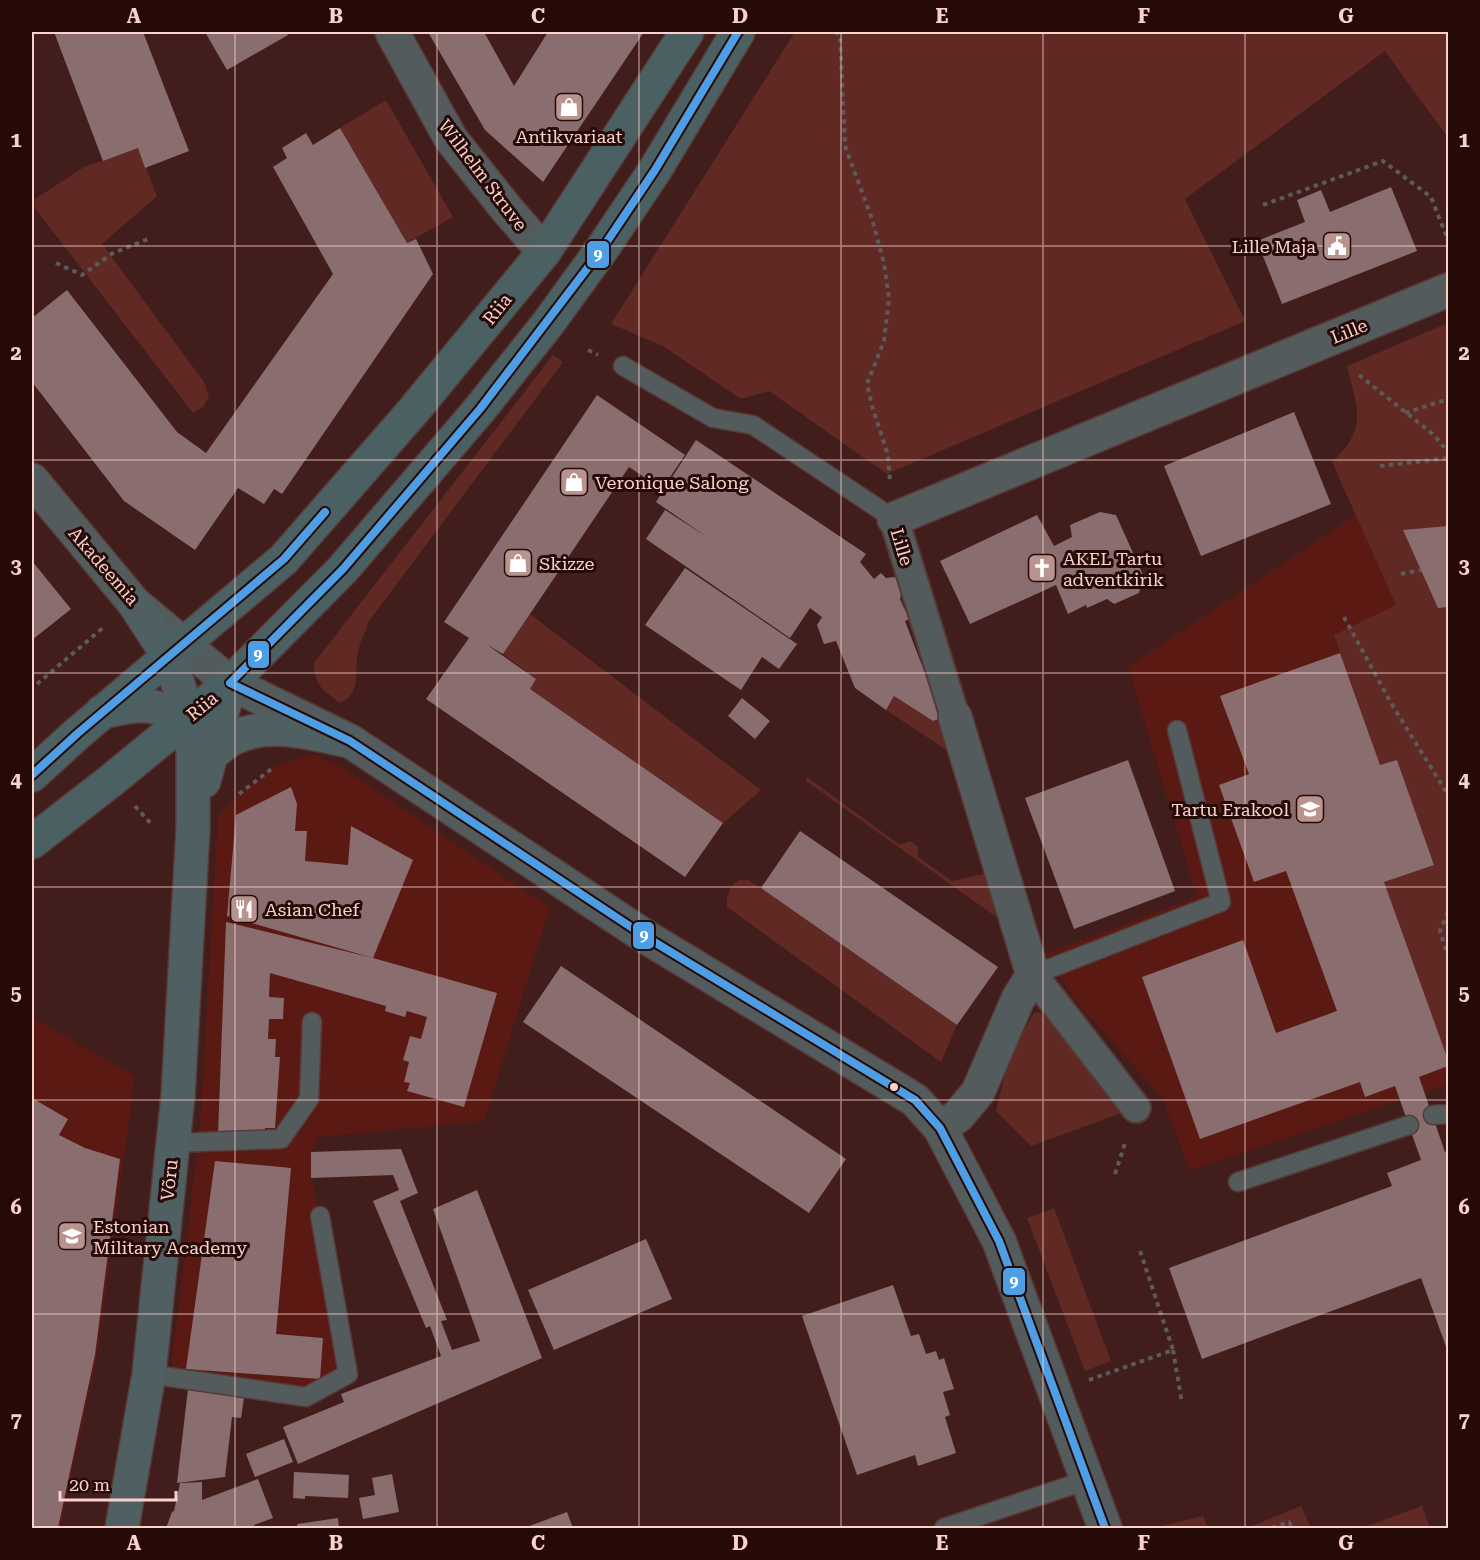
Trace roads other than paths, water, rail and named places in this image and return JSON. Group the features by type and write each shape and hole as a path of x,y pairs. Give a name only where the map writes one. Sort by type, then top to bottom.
{"highway":[{"name":"Riia","path":"32,775 102,712 284,559 414,410 544,252 687,32"},
{"name":"Riia","path":"32,842 196,729 230,683 343,569 480,410 602,249 655,170 738,32"}],"main road":[{"path":"176,651 196,729"},
{"name":"Võru","path":"122,1528 149,1374 178,1096 193,829 196,729 230,683"},
{"path":"102,712 138,704 162,710 196,729 232,739 254,730 291,730 350,741"}],"street":[{"name":"Wilhelm Struve","path":"392,32 451,139 544,252"},
{"name":"Lille","path":"1033,975 894,519 1449,290"},
{"name":"Akadeemia","path":"32,480 122,612 176,651 230,683 350,741 646,937 915,1100 940,1128 999,1241 1105,1528"},
{"path":"940,1128 958,1116 978,1092 1018,999 1033,975 1136,1108"}],"lane":[{"path":"623,366 713,418 753,425 894,519"},
{"path":"1033,975 1221,902 1177,730"},
{"path":"173,1143 281,1139 309,1099 312,1022"},
{"path":"1238,1182 1409,1125"},
{"path":"149,1374 306,1397 348,1374 320,1215"},
{"path":"944,1528 1087,1480"}],"place":[{"name":"Antikvariaat","path":"569,107"},
{"name":"Lille Maja","path":"1337,246"},
{"name":"Veronique Salong","path":"574,482"},
{"name":"Skizze","path":"518,563"},
{"name":"AKEL Tartu adventkirik","path":"1042,568"},
{"name":"Tartu Erakool","path":"1310,809"},
{"name":"Asian Chef","path":"244,909"},
{"name":"Estonian Military Academy","path":"72,1236"}]}
